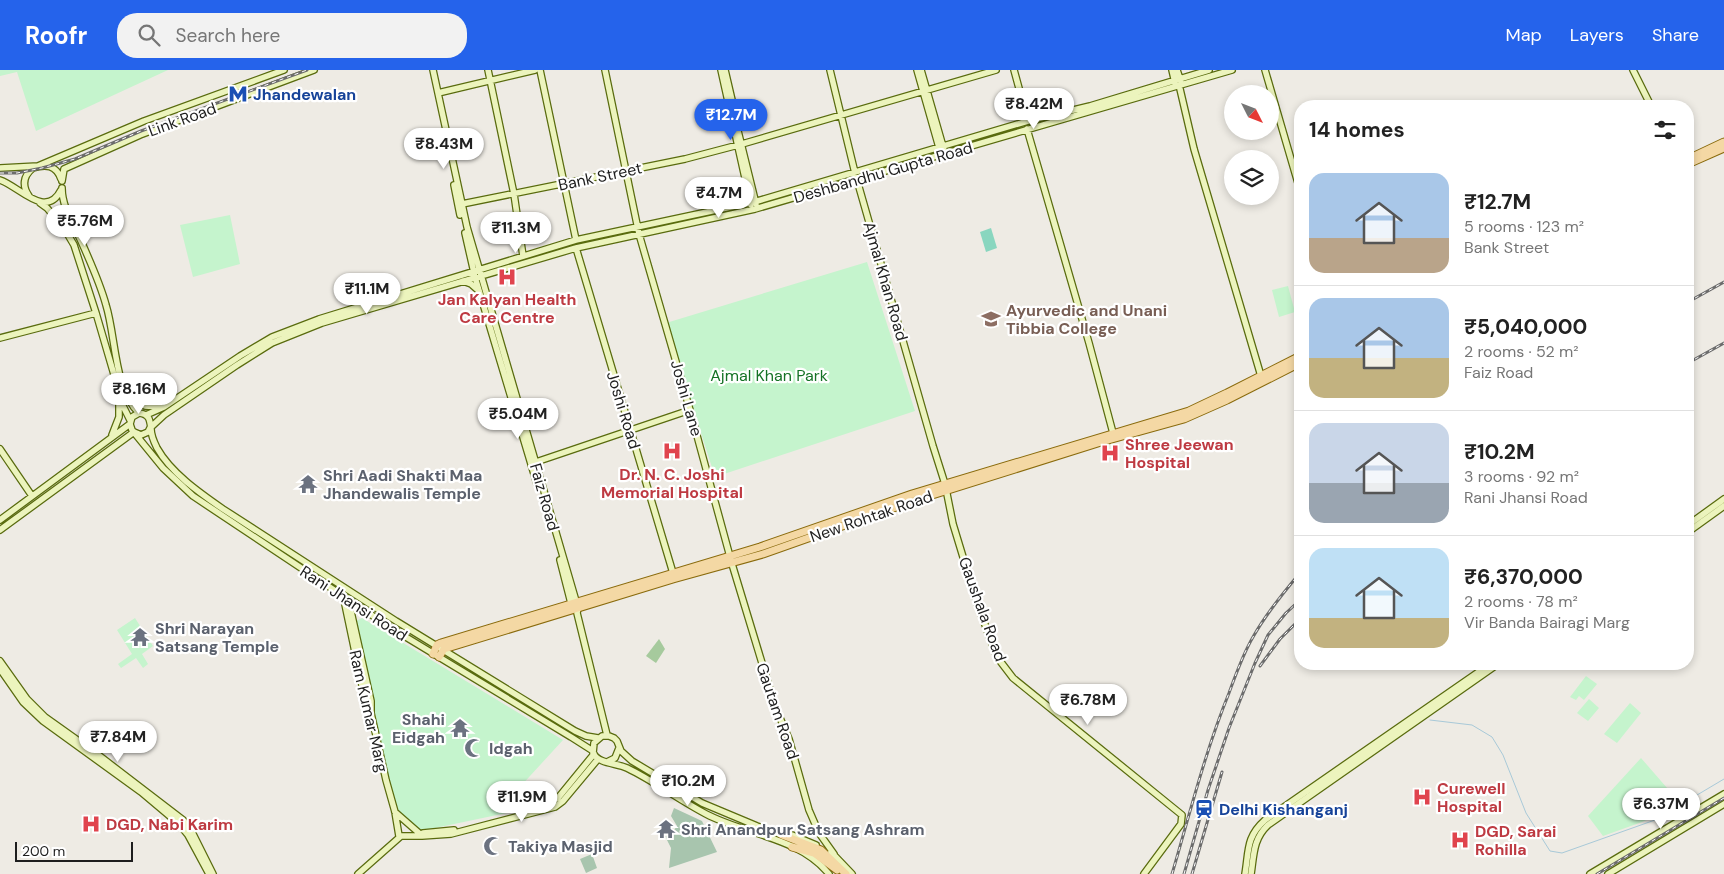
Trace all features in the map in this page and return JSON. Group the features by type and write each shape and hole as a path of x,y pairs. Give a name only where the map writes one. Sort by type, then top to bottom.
{"main road":[{"path":"1694,155 1724,142"},
{"path":"1694,161 1724,148"},
{"name":"New Rohtak Road","path":"441,647 673,579 946,487 1189,410 1294,359"},
{"name":"New Rohtak Road","path":"946,487 1184,419 1227,400 1294,366"},
{"name":"New Rohtak Road","path":"441,647 458,638 575,608 673,573 731,560"},
{"path":"436,656 441,647"},
{"path":"782,835 821,850 846,874"},
{"path":"792,846 814,853 841,874"}],"street":[{"name":"Link Road","path":"38,166 144,121 284,70"},
{"name":"Link Road","path":"62,180 64,169 140,135 314,70"},
{"path":"432,70 478,272 480,292 533,463 575,608 607,735"},
{"name":"Faiz Road","path":"432,70 457,201 533,463"},
{"path":"488,70 514,194 523,256"},
{"path":"438,93 535,70"},
{"path":"540,70 576,240"},
{"name":"Joshi Lane","path":"605,70 639,234 731,560"},
{"path":"721,70 740,144"},
{"path":"725,70 755,209"},
{"name":"Ajmal Khan Road","path":"830,70 856,176 946,487"},
{"path":"917,70 943,154"},
{"path":"921,70 925,91"},
{"name":"Bank Street","path":"462,204 685,158 841,116 996,70"},
{"path":"1014,70 1028,121"},
{"path":"1172,70 1178,84 1194,148 1261,376"},
{"path":"1177,70 1178,84"},
{"name":"Deshbandhu Gupta Road","path":"150,428 272,337 576,240 753,202 943,154 1178,84 1209,70"},
{"name":"Deshbandhu Gupta Road","path":"320,321 463,281 478,272 576,248 755,209 941,147 1028,121 1232,70"},
{"path":"1265,70 1294,169"},
{"path":"1633,70 1648,100"},
{"path":"1027,129 1113,433"},
{"path":"0,168 45,165 59,173 62,180 62,200 82,242 106,305 121,377 126,392 132,407 150,420 148,432 142,435 134,432 118,396"},
{"path":"29,196 25,188 25,179 29,171 38,166"},
{"path":"0,180 8,182 47,208 64,228 74,245 115,378 120,408 116,429 110,439"},
{"path":"40,202 48,202 55,198 62,188"},
{"name":"Joshi Road","path":"576,248 673,573"},
{"path":"463,281 471,284 480,292"},
{"path":"0,338 96,313"},
{"name":"Deshbandhu Gupta Road","path":"142,414 164,406 242,358"},
{"path":"126,392 145,406 164,406"},
{"path":"533,463 690,410"},
{"path":"0,520 142,414"},
{"name":"Rani Jhansi Road","path":"150,428 158,448 170,464 196,490 344,587 575,731 586,736 598,738"},
{"path":"0,530 134,432"},
{"name":"Rani Jhansi Road","path":"134,432 163,468 193,496 436,656 572,737 594,753"},
{"path":"0,449 32,496"},
{"name":"Gaushala Road","path":"946,487 953,524 977,602 1001,664 1013,678 1182,815 1181,824 1144,874"},
{"path":"1694,521 1724,499"},
{"path":"1694,528 1724,506"},
{"name":"Gautam Road","path":"731,560 774,706 789,739 809,810 819,833 834,854"},
{"name":"Ram Kumar Marg","path":"344,587 367,709 370,713 401,836"},
{"path":"0,661 28,699 45,717 184,820 213,874"},
{"path":"0,669 32,712 141,792 180,824 209,874"},
{"path":"1245,874 1250,842 1254,830 1265,820 1481,670"},
{"path":"1251,874 1256,843 1260,832 1268,825 1489,670"},
{"path":"829,874 814,860 792,846 708,815 627,768 598,759 594,753 593,745 598,738 607,735 614,738 621,751 632,761 702,803 782,835 792,835 834,854 852,874"},
{"path":"607,762 616,757 619,746"},
{"path":"358,874 401,836 459,829 545,806 558,798 594,753"},
{"path":"395,812 417,834 422,836 459,832 555,806 563,801 598,759"},
{"path":"1590,874 1724,794"},
{"path":"1608,874 1724,804"}],"green space":[{"path":"0,70 168,70 36,131 17,72 0,76"},
{"path":"230,215 240,264 193,277 180,225"},
{"path":"991,228 997,248 986,252 980,232"},
{"name":"Ajmal Khan Park","path":"867,262 915,411 715,477 666,323"},
{"path":"1288,286 1294,312 1279,317 1272,290"},
{"path":"135,618 153,646 142,654 148,664 143,668 136,658 121,668 118,664 132,654 117,630"},
{"name":"Shahi Eidgah","path":"362,618 563,740 519,788 535,807 421,831 395,810 356,621"},
{"path":"659,639 665,649 656,663 646,656"},
{"path":"1586,676 1597,684 1584,700 1579,696 1576,700 1570,697"},
{"path":"1589,699 1599,708 1588,721 1577,713"},
{"path":"1630,703 1641,713 1617,743 1604,734"},
{"path":"1641,758 1681,804 1642,822 1603,836 1588,816"},
{"path":"674,808 702,821 717,852 669,868 671,848 665,836 671,834 677,826 671,816"},
{"path":"592,854 597,868 586,873 580,859"}],"waterway":[{"path":"1430,720 1472,725 1492,737 1503,755 1526,813 1550,851 1562,853 1655,820 1724,779"}],"railway":[{"path":"0,173 17,173 75,159 141,131 307,70"},
{"path":"1694,299 1724,282"},
{"path":"1694,360 1724,343"},
{"path":"1172,874 1212,738 1243,657 1263,620 1294,580"},
{"path":"1184,874 1208,790 1229,728 1255,663 1268,635 1294,606"},
{"path":"1260,666 1280,639 1294,625"},
{"path":"1192,874 1222,772"},
{"path":"1597,874 1724,798"}],"place":[{"name":"Jhandewalan","path":"238,94"},
{"name":"Jan Kalyan Health Care Centre","path":"507,277"},
{"name":"Ayurvedic and Unani Tibbia College","path":"991,319"},
{"name":"Dr. N. C. Joshi Memorial Hospital","path":"672,451"},
{"name":"Shree Jeewan Hospital","path":"1110,453"},
{"name":"Shri Aadi Shakti Maa Jhandewalis Temple","path":"308,484"},
{"name":"Shri Narayan Satsang Temple","path":"140,637"},
{"name":"Shahi Eidgah","path":"460,728"},
{"name":"Idgah","path":"474,748"},
{"name":"Curewell Hospital","path":"1422,797"},
{"name":"Delhi Kishanganj","path":"1204,809"},
{"name":"DGD, Nabi Karim","path":"91,824"},
{"name":"Shri Anandpur Satsang Ashram","path":"666,829"},
{"name":"DGD, Sarai Rohilla","path":"1460,840"},
{"name":"Takiya Masjid","path":"493,846"}]}
